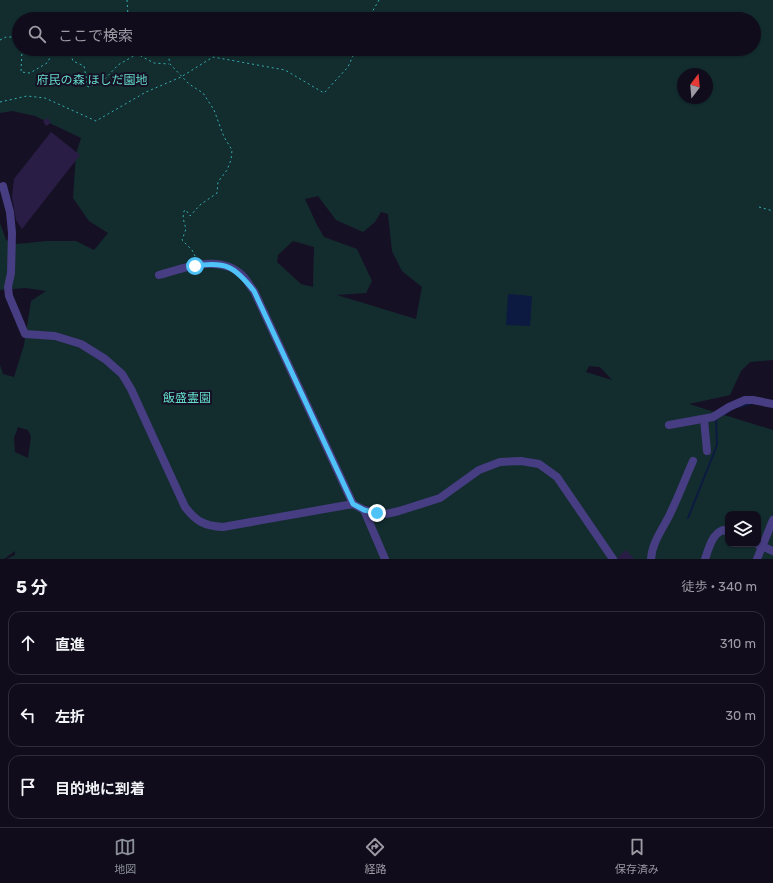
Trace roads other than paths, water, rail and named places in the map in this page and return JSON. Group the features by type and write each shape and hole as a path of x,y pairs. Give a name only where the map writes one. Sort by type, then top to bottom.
{"street":[{"path":"3,186 10,212 12,233 11,273 8,286 9,296 25,334 55,336 81,344 106,359 122,374 134,396 185,506 193,517 204,524 223,527 353,504"},
{"path":"159,275 198,265 217,264 230,268 242,275 254,291 353,504 364,510 386,514 440,498 479,470 500,462 521,461 540,464 557,477 613,559"},
{"path":"669,425 713,417 729,407 745,400 773,404"},
{"path":"704,419 706,451"},
{"path":"651,559 651,553 659,533 669,516 693,461"},
{"path":"364,510 385,559"},
{"path":"761,543 773,520"},
{"path":"705,559 715,535 723,530 725,531"},
{"path":"761,545 773,551"},
{"path":"757,559 760,547"}],"water":[{"path":"508,294 532,296 530,326 506,325"}],"waterway":[{"path":"739,407 750,404"},
{"path":"723,415 733,409"},
{"path":"688,518 717,445 716,419"}],"park label":[{"name":"府民の森 ほしだ園地","path":"92,80"},
{"name":"飯盛霊園","path":"187,398"}]}
